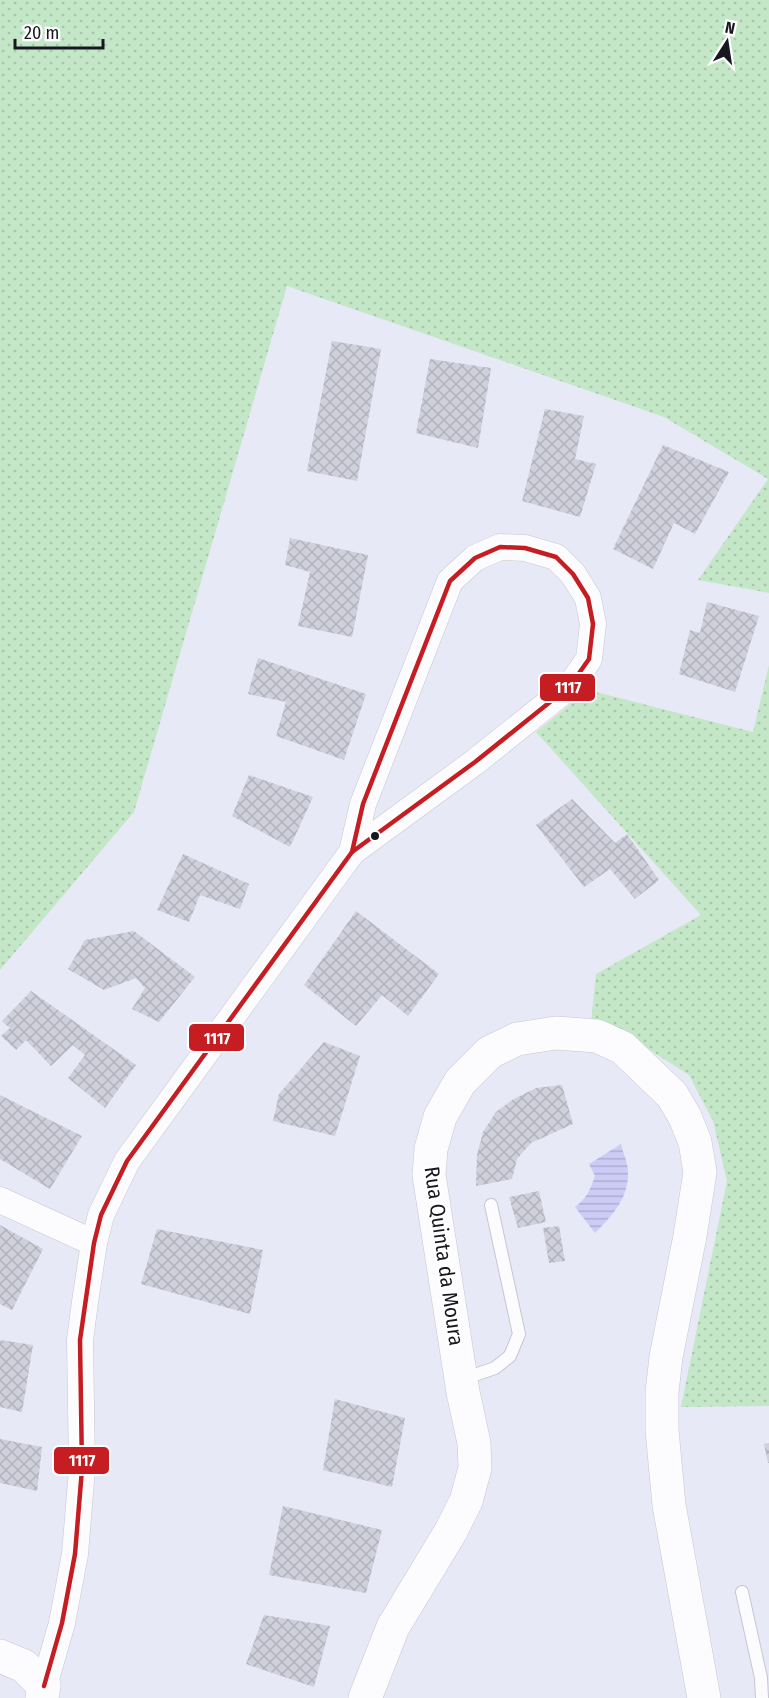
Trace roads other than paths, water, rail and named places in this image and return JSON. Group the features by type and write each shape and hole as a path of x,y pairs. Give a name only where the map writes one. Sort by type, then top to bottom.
{"street":[{"path":"43,1692 62,1623 75,1554 82,1469 80,1340 94,1243 101,1215 127,1161 352,852 475,762 570,686 589,659 593,624 588,598 573,574 556,557 525,548 500,547 475,558 450,581 363,804 352,852"},
{"name":"Rua Quinta da Moura","path":"365,1698 393,1627 451,1531 466,1501 475,1468 474,1443 429,1175 431,1149 440,1117 460,1082 490,1052 517,1040 556,1033 597,1036 623,1048 672,1095 695,1142 700,1172 666,1357 662,1392 662,1430 669,1505 704,1698"},
{"path":"0,1200 94,1243"},
{"path":"0,1656 24,1666 43,1692"}],"lane":[{"path":"462,1380 495,1368 510,1356 519,1334 491,1205"},
{"path":"742,1592 761,1678 762,1698"}],"water":[{"path":"621,1144 628,1169 626,1190 613,1213 595,1233 575,1207 588,1193 595,1176 589,1164"}]}
